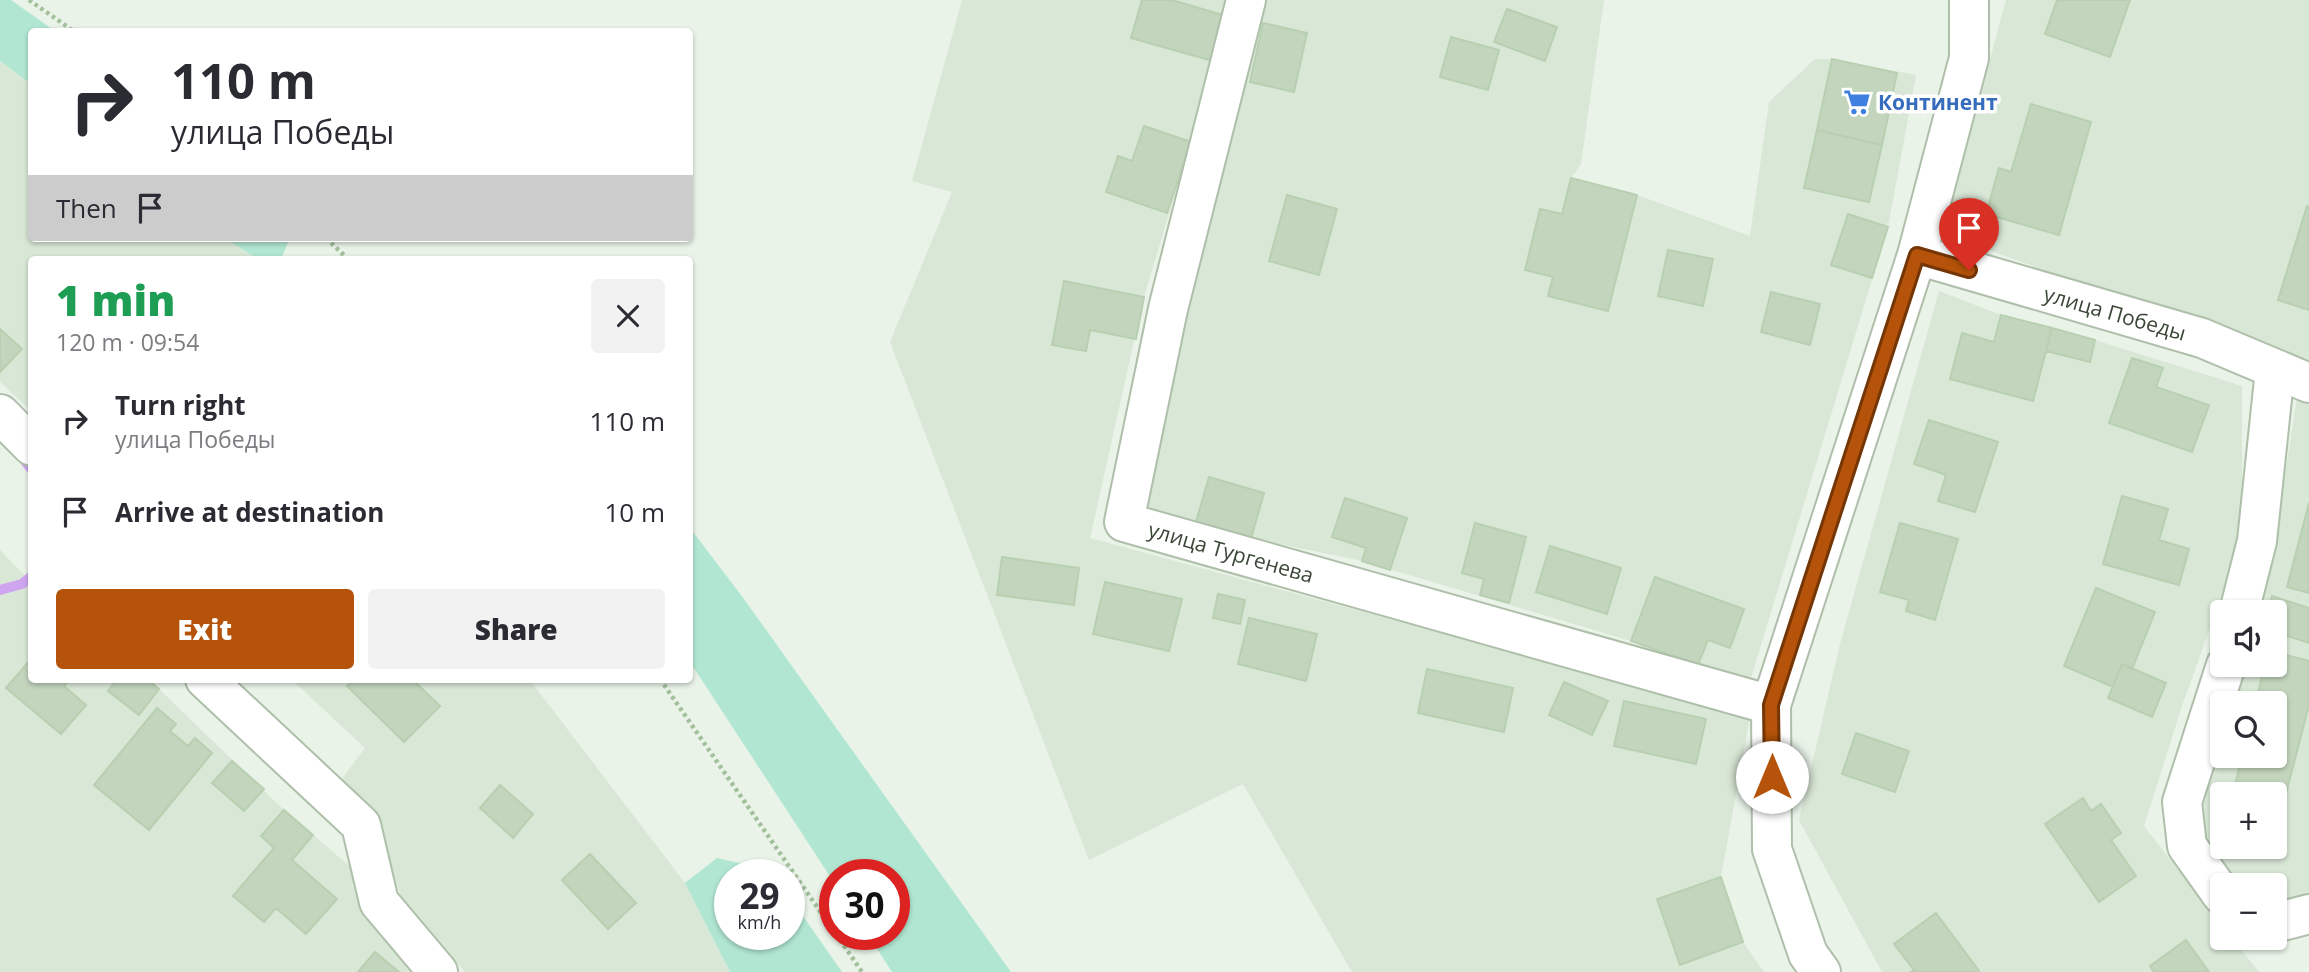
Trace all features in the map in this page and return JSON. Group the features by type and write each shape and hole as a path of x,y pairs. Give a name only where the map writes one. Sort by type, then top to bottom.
{"street":[{"name":"улица Тургенева","path":"1246,0 1168,309 1124,522 1771,705"},
{"path":"1821,972 1808,954 1772,849 1771,705 1917,255 1969,58 1969,0"},
{"name":"улица Победы","path":"1917,255 2202,338 2292,376"},
{"path":"2242,600 2292,376"},
{"path":"0,414 28,442"},
{"path":"2210,878 2187,846 2182,803 2222,677"},
{"path":"209,683 361,825 379,902 438,972"},
{"path":"2287,920 2309,914"}],"path":[{"path":"29,0 69,28"},
{"path":"330,242 345,256"},
{"path":"663,683 819,911"},
{"path":"846,950 862,972"}],"shaded area":[{"path":"962,0 1233,0 1144,297 1090,538 1750,717 1721,877 1743,942 1764,972 1352,972 1243,784 1089,860 890,342 952,192 912,181"},
{"path":"1256,0 1604,0 1581,164 1571,178 1637,195 1750,236 1769,102 1815,59 1832,59 1916,75 1888,227 1751,678 1698,665 1631,641 1362,561 1251,538 1142,507"},
{"path":"2006,0 2309,0 2309,368 1943,233"},
{"path":"0,61 28,82 28,242 230,242 253,256 28,256 28,408 0,382"},
{"path":"1939,291 2001,315 2095,340 2242,386 2242,539 2220,600 2210,600 2210,628 2144,826 2210,911 2210,950 2242,950 2259,972 1882,972 1799,820 1840,644"},
{"path":"2297,398 2309,402 2309,896 2287,905 2287,873 2228,873 2219,859 2287,859 2287,782 2210,782 2210,844 2198,825 2213,768 2287,768 2287,691 2234,691 2238,677 2287,677 2287,600 2258,600 2274,544"},
{"path":"0,550 28,579 28,683 152,683 284,810 360,875 352,885 384,925 378,933 413,972 0,972"},
{"path":"295,683 532,683 685,883 714,940 714,950 719,950 730,972 465,972 401,896 375,821 341,780 365,748"}],"green space":[{"path":"0,0 11,0 51,28 28,28 28,82 0,61"},
{"path":"230,242 288,242 282,256 253,256"},
{"path":"693,532 1011,972 892,972 878,950 910,950 910,859 819,860 693,667"},
{"path":"714,860 714,940 685,883"},
{"path":"805,919 819,939 819,950 827,950 842,972 730,972 719,950 805,950"}],"building":[{"path":"1142,0 1172,0 1226,16 1213,61 1131,38"},
{"path":"2057,0 2130,0 2110,57 2045,34"},
{"path":"1507,9 1557,27 1545,61 1494,42"},
{"path":"1263,23 1307,33 1294,92 1250,82"},
{"path":"1451,37 1499,50 1488,90 1440,77"},
{"name":"Континент","path":"1832,59 1897,73 1882,145 1817,130"},
{"path":"2031,104 2091,122 2059,235 1986,214 1999,168 2011,172"},
{"path":"1144,126 1191,142 1167,213 1106,192 1118,156 1132,161"},
{"path":"1817,130 1882,145 1869,202 1804,188"},
{"path":"1571,178 1637,195 1608,311 1548,296 1553,277 1525,270 1540,209 1562,214"},
{"path":"1287,195 1337,209 1319,275 1269,261"},
{"path":"2307,206 2309,207 2309,310 2278,300"},
{"path":"1848,214 1888,227 1872,278 1831,265"},
{"path":"1668,250 1713,259 1703,306 1658,296"},
{"path":"1064,281 1144,297 1136,339 1090,330 1086,351 1052,345"},
{"path":"1771,292 1820,304 1810,345 1761,332"},
{"path":"2001,315 2052,328 2033,401 1950,379 1962,333 1994,342"},
{"path":"2052,328 2095,340 2090,362 2046,351"},
{"path":"0,329 22,349 0,372"},
{"path":"2132,358 2163,368 2156,387 2209,405 2192,452 2109,423"},
{"path":"1929,420 1998,442 1975,512 1938,501 1946,475 1914,464"},
{"path":"1209,477 1264,493 1251,538 1196,522"},
{"path":"2122,496 2168,509 2159,540 2189,549 2179,585 2103,564"},
{"path":"1345,498 1407,518 1390,570 1362,561 1366,548 1332,537"},
{"path":"2309,503 2309,593 2287,587"},
{"path":"1475,523 1526,537 1509,603 1480,595 1484,579 1462,573"},
{"path":"1900,523 1958,539 1935,620 1906,611 1909,600 1880,592"},
{"path":"1550,546 1621,568 1607,614 1536,592"},
{"path":"1002,557 1079,568 1074,605 997,595"},
{"path":"1655,577 1744,609 1730,648 1708,640 1698,665 1631,641"},
{"path":"1105,582 1182,599 1169,651 1093,634"},
{"path":"2096,588 2155,612 2132,669 2122,664 2113,687 2064,666"},
{"path":"1218,594 1245,600 1240,624 1213,618"},
{"path":"2287,601 2309,608 2309,643 2287,636"},
{"path":"1249,618 1317,634 1306,681 1238,664"},
{"path":"2287,655 2309,661 2309,705 2287,790 2287,782 2236,782 2239,768 2287,768 2287,691 2258,691 2262,677 2287,677"},
{"path":"28,663 28,683 67,683 64,686 86,705 61,734 6,688"},
{"path":"2122,664 2166,683 2152,717 2108,698"},
{"path":"1427,669 1513,688 1504,732 1418,713"},
{"path":"1564,682 1608,701 1592,735 1549,715"},
{"path":"114,683 152,683 159,689 139,715 108,691"},
{"path":"350,683 416,683 440,706 404,742 347,686"},
{"path":"1624,701 1706,719 1696,764 1614,746"},
{"path":"157,708 176,724 170,731 188,746 195,738 212,753 149,830 94,785"},
{"path":"1856,733 1909,751 1895,792 1842,774"},
{"path":"232,761 264,789 244,811 212,783"},
{"path":"500,785 533,814 513,838 480,808"},
{"path":"2083,798 2091,811 2101,804 2121,833 2111,840 2136,876 2099,902 2045,824"},
{"path":"284,810 313,835 292,860 337,899 306,934 276,908 264,922 233,896 274,848 261,836"},
{"path":"590,854 636,903 608,929 562,880"},
{"path":"1721,877 1743,942 1680,965 1657,899"},
{"path":"1936,913 1978,972 1911,972 1914,970 1894,944"},
{"path":"2186,940 2209,972 2154,972 2150,966"},
{"path":"375,952 399,972 358,972"}],"waterway":[{"path":"20,455 28,465"},
{"path":"0,590 22,584 28,579"}],"place":[{"name":"Континент","path":"1857,102"}],"route":[{"path":"1772,777 1771,705 1917,255 1969,270"}]}
